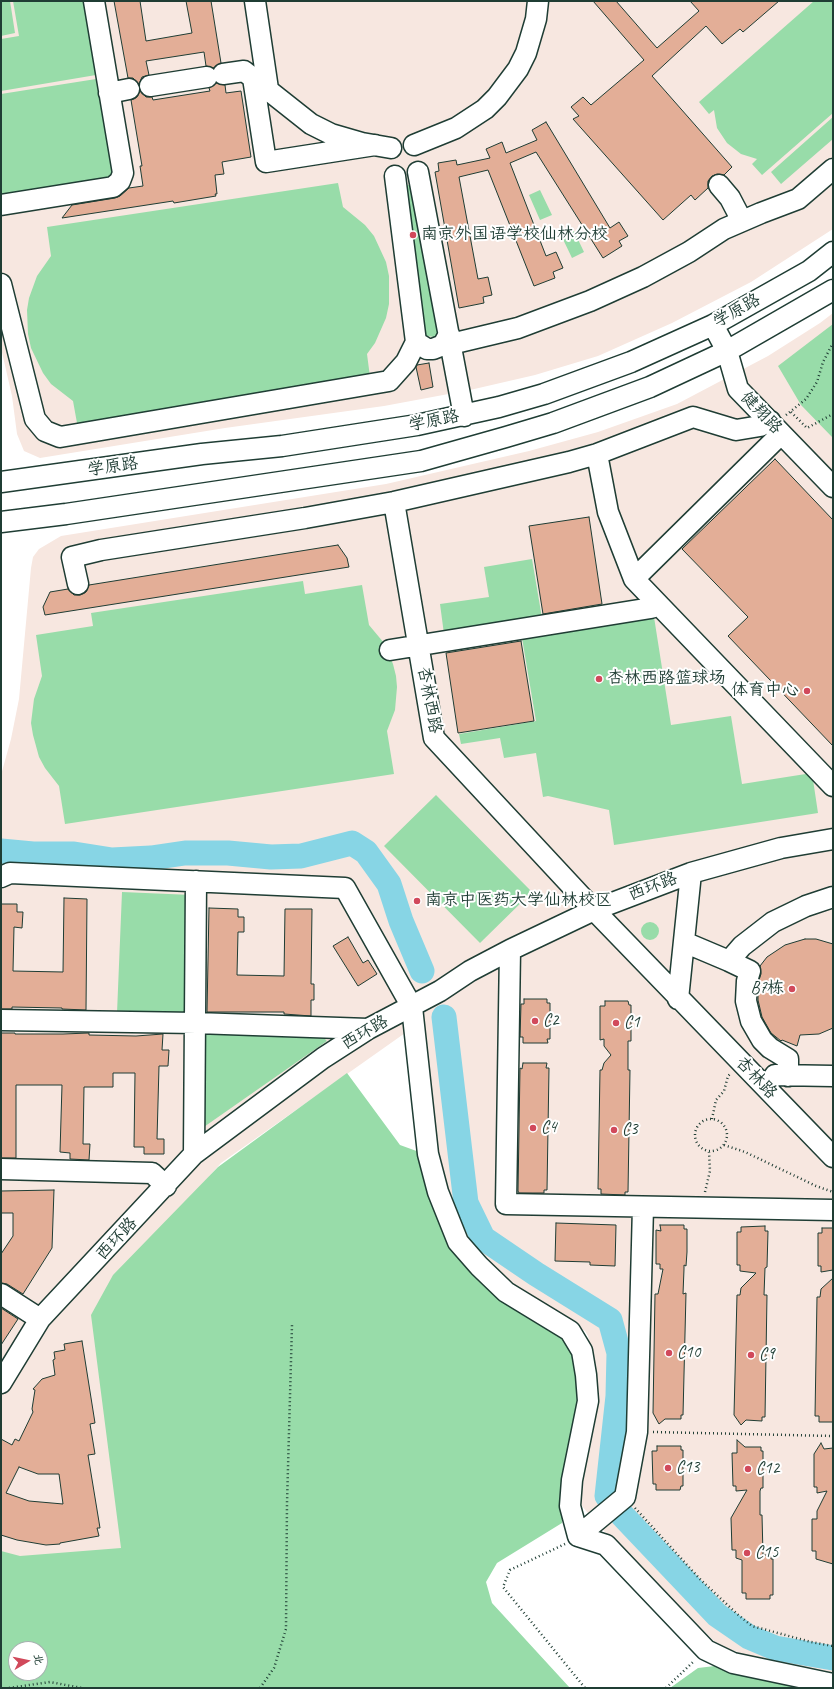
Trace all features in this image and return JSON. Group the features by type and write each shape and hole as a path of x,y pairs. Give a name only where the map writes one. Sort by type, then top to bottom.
{"street":[{"path":"1,204 113,187 120,181 123,173 94,1"},
{"path":"255,1 266,162 383,147 402,142 414,145 419,149 423,161 418,172 464,416"},
{"path":"414,145 456,128 485,109 497,97 518,69 526,53 536,19 538,1"},
{"path":"150,86 244,71 311,124 331,134 383,147"},
{"path":"109,92 129,89"},
{"path":"383,147 390,172 395,176 407,178 418,172"},
{"path":"416,342 427,349 433,349 443,345 450,339 518,328 590,301 643,277 689,252 724,229 798,200 833,169"},
{"path":"1,284 34,419 45,431 60,437 388,381 406,362 416,342 395,176"},
{"path":"719,185 730,198 742,221"},
{"name":"学原路","path":"1,482 202,454 282,446 417,425 464,416 544,394 631,362 713,325 809,271 833,252"},
{"name":"学原路","path":"1,522 66,514 421,461 553,423 650,387 727,351 833,290"},
{"name":"健翔路","path":"713,325 727,351 738,389 833,487"},
{"path":"78,584 72,557 101,550 305,518 394,502 569,462 597,454 693,417 736,430 760,426 775,427"},
{"path":"634,579 775,427"},
{"path":"597,454 608,512 634,579 833,786"},
{"name":"杏林西路","path":"394,502 434,738 594,910"},
{"path":"390,650 651,608 656,602"},
{"name":"西环路","path":"1,1383 40,1319 166,1186 194,1154 323,1058 368,1029 412,1007 470,971 594,910 692,873 780,848 833,839"},
{"path":"1,877 10,873 345,888 412,1007 428,1154 438,1192 458,1242 479,1266 506,1292 570,1331 582,1351 588,1402 572,1480 570,1506 578,1536"},
{"path":"678,999 692,873"},
{"path":"194,1154 196,881"},
{"path":"729,961 742,946 773,922 806,906 833,897"},
{"name":"杏林路","path":"594,910 678,999 833,1157"},
{"path":"684,942 750,971 747,981 746,1001 751,1021 762,1040 770,1048 788,1059 788,1076"},
{"path":"510,950 506,1204 833,1210"},
{"path":"1,1020 196,1023 368,1029"},
{"path":"749,1071 788,1076 833,1076"},
{"path":"1,1169 152,1173 166,1186"},
{"path":"578,1536 625,1498 637,1432 643,1207"},
{"path":"1,1294 40,1319"},
{"path":"578,1536 606,1545 706,1650 733,1663 833,1684"}],"path":[{"path":"775,427 806,399 817,382 823,362 833,343"},
{"path":"791,412 807,428 833,414"},
{"path":"712,1119 716,1100 724,1090 728,1076 749,1071"},
{"path":"712,1119 722,1124 726,1128 727,1140 724,1145 715,1151 709,1152 699,1147 696,1142 695,1131 701,1122 712,1119"},
{"path":"724,1145 745,1152 816,1186 833,1192"},
{"path":"701,1208 710,1171 709,1152"},
{"path":"260,1688 274,1668 286,1629 287,1503 292,1325"},
{"path":"637,1432 833,1436"},
{"path":"625,1498 699,1578 752,1626 811,1642 833,1646"},
{"path":"578,1536 554,1550 510,1570 502,1587 585,1688"},
{"path":"666,1688 706,1650"},
{"path":"9,1688 50,1682 82,1688"}],"shaded area":[{"name":"南京外国语学校仙林分校","path":"1,1 833,1 833,229 751,282 672,323 598,356 535,375 470,390 384,406 225,428 40,458 24,451 17,434 12,396 1,348"},
{"name":"南京中医药大学仙林校区","path":"833,313 833,1673 762,1661 718,1645 598,1525 577,1500 591,1350 588,1336 585,1331 500,1281 445,1214 415,1026 221,1163 107,1292 136,1549 1,1561 1,775 11,739 19,699 33,557 39,549 61,536 386,484 529,451 598,432 677,404 768,356"}],"green space":[{"path":"1,1 10,1 15,33 1,36"},
{"path":"13,1 84,1 96,75 1,91 1,39 19,36"},
{"path":"814,1 833,1 833,113 762,175 752,164 757,159 741,154 727,143 717,128 714,110 709,114 699,102"},
{"path":"96,79 113,178 1,196 1,94"},
{"path":"833,117 833,139 781,184 771,172"},
{"path":"338,183 343,207 365,225 374,236 386,262 389,276 389,304 386,318 375,343 367,354 370,377 77,423 73,401 51,384 43,373 31,348 28,334 27,310 29,298 37,276 51,256 47,227"},
{"path":"412,184 443,326 438,336 434,337 423,334 405,187"},
{"path":"540,190 552,215 540,220 529,195"},
{"path":"572,227 584,252 572,258 560,233"},
{"path":"833,324 833,438 801,405 778,366"},
{"path":"532,559 542,618 444,634 440,604 489,597 484,567"},
{"path":"303,581 305,594 362,585 369,625 384,643 393,664 396,676 397,687 395,710 387,731 394,774 65,824 59,786 45,768 39,757 31,723 34,699 42,676 36,635 93,626 91,613"},
{"path":"654,617 671,725 731,716 742,784 812,773 818,813 614,845 609,810 548,796 543,797 536,753 504,758 500,738 461,744 459,734 536,721 522,638"},
{"path":"436,795 532,892 480,943 384,846"},
{"path":"122,892 192,895 187,1016 117,1013"},
{"path":"646,922 654,922 659,927 657,938 654,940 646,940 641,935 641,927"},
{"path":"203,1032 321,1035 327,1041 201,1129"},
{"path":"347,1073 400,1145 422,1153 445,1228 557,1333 572,1349 580,1396 562,1501 562,1523 497,1563 486,1582 492,1603 570,1688 1,1688 1,1551 20,1556 121,1548 91,1315 113,1275 218,1167"},
{"path":"723,1665 826,1688 670,1688 698,1668"}],"building":[{"path":"114,1 140,1 146,41 192,33 186,1 211,1 221,63 214,68 206,66 204,52 146,61 149,75 142,77 139,84 133,78 128,78"},
{"path":"593,1 616,1 657,48 699,11 690,1 779,1 743,32 740,29 722,44 706,26 652,76 732,167 724,175 717,174 712,176 708,181 708,188 695,200 691,195 663,220 573,119 579,116 571,107 583,97 591,105 644,60"},
{"path":"216,83 225,85 226,93 241,91 251,157 222,162 224,174 215,175 216,196 62,218 72,205 115,198 120,196 129,188 143,186 140,166 142,166 131,100 137,97 140,91 146,97 152,97 153,100 210,91 209,88"},
{"path":"546,122 610,228 619,222 628,236 619,241 622,246 603,258 536,152 510,163 546,256 556,252 563,268 553,272 555,278 534,286 488,170 459,177 478,279 488,277 492,295 483,297 484,303 459,308 435,172 439,171 438,163 456,160 457,165 490,158 486,149 502,142 506,153 537,140 532,130"},
{"path":"429,363 433,387 421,390 416,367 417,365"},
{"path":"775,459 833,520 833,746 728,636 748,617 682,549"},
{"path":"589,517 602,604 543,614 529,526"},
{"path":"338,545 347,558 349,567 45,615 43,607 50,592 68,589 74,595 80,595 86,592 89,585"},
{"path":"521,641 534,721 458,733 446,653"},
{"path":"64,898 87,899 86,1010 12,1007 12,1009 1,1009 1,904 17,904 17,912 23,912 22,928 14,927 13,971 63,972"},
{"path":"209,908 238,909 238,917 244,917 244,932 238,932 237,975 284,976 285,909 312,909 311,984 314,984 314,1000 311,1000 311,1016 284,1014 284,1012 207,1012"},
{"path":"348,937 363,963 368,960 377,974 358,986 333,946"},
{"name":"B7栋","path":"805,939 816,939 833,944 833,1028 819,1034 800,1035 797,1046 782,1040 781,1041 771,1033 762,1017 758,1000 758,983 761,974 760,966 767,957 785,945"},
{"name":"C2","path":"524,999 547,999 547,1003 550,1003 550,1039 547,1039 548,1043 523,1043 523,1037 520,1037 521,1004 524,1004"},
{"name":"C3","path":"605,1001 628,1001 629,1005 631,1005 631,1041 628,1041 628,1070 630,1070 628,1192 625,1192 625,1195 601,1194 601,1189 598,1189 600,1070 602,1070 604,1063 611,1055 604,1046 604,1039 600,1040 600,1006 605,1006"},
{"path":"1,1033 89,1033 89,1035 136,1036 163,1034 162,1050 169,1050 168,1066 159,1066 157,1139 164,1139 164,1154 144,1154 144,1147 134,1147 135,1073 113,1073 113,1087 84,1087 83,1144 90,1144 89,1160 70,1159 70,1153 60,1152 62,1085 16,1085 16,1158 1,1158"},
{"name":"C4","path":"523,1063 547,1063 546,1068 549,1068 547,1190 544,1190 544,1193 519,1193 518,1191 520,1068 522,1069"},
{"path":"54,1190 52,1248 23,1294 7,1284 1,1283 1,1254 13,1236 13,1213 1,1213 1,1191"},
{"path":"556,1223 616,1225 615,1266 590,1265 590,1262 555,1261"},
{"name":"C10","path":"660,1225 684,1225 684,1229 687,1229 687,1252 686,1266 684,1265 683,1294 686,1293 683,1415 681,1415 681,1419 665,1419 659,1424 653,1413 655,1294 658,1294 663,1269 660,1269 660,1264 656,1264 656,1230 661,1231"},
{"name":"C9","path":"765,1226 765,1231 768,1231 767,1267 765,1268 764,1295 767,1295 765,1417 762,1417 762,1421 746,1420 741,1425 734,1415 737,1295 740,1295 741,1288 756,1273 740,1271 740,1265 737,1265 737,1232 741,1232 741,1227"},
{"path":"822,1228 833,1228 833,1270 821,1272 821,1266 818,1266 818,1233 822,1233"},
{"path":"833,1278 833,1422 819,1422 819,1416 815,1416 817,1297 820,1297 821,1289"},
{"path":"1,1308 18,1319 1,1345"},
{"path":"82,1341 95,1423 90,1424 95,1454 88,1455 100,1528 97,1528 99,1536 60,1544 46,1545 17,1540 1,1535 1,1439 12,1445 15,1439 19,1441 33,1412 32,1409 35,1390 33,1389 42,1379 55,1375 53,1360 55,1359 54,1352 65,1350 64,1344","holes":["19,1467 38,1474 59,1474 63,1504 29,1501 6,1493"]},
{"path":"737,1440 745,1447 761,1447 761,1451 763,1451 763,1488 761,1488 760,1491 760,1515 762,1515 763,1555 771,1555 771,1559 773,1559 773,1595 770,1595 770,1599 746,1599 746,1593 742,1593 742,1560 736,1558 736,1550 732,1550 731,1518 747,1490 736,1491 736,1486 733,1486 732,1453 737,1453"},
{"path":"821,1443 824,1449 833,1448 833,1564 816,1559 816,1551 812,1551 812,1519 817,1519 817,1511 827,1491 817,1493 817,1487 814,1487 814,1454"},
{"name":"C13","path":"657,1446 681,1446 681,1450 683,1450 683,1486 681,1486 680,1490 656,1490 656,1484 653,1484 652,1451 657,1451"}],"waterway":[{"path":"1,851 33,854 74,854 112,860 151,858 185,853 228,853 271,857 301,856 352,843 366,852 389,884 401,921 422,971"},
{"path":"444,1017 466,1203 483,1238 536,1274 610,1320 619,1353 618,1396 607,1496"},
{"path":"623,1516 717,1615 749,1637 775,1648 833,1658"}],"place":[{"name":"南京外国语学校仙林分校","path":"413,235"},
{"name":"杏林西路篮球场","path":"599,679"},
{"name":"体育中心","path":"807,691"},
{"name":"南京中医药大学仙林校区","path":"417,901"},
{"name":"B7栋","path":"792,989"},
{"name":"C2","path":"535,1021"},
{"name":"C1","path":"616,1023"},
{"name":"C4","path":"533,1128"},
{"name":"C3","path":"614,1130"},
{"name":"C10","path":"669,1353"},
{"name":"C9","path":"751,1355"},
{"name":"C13","path":"668,1468"},
{"name":"C12","path":"748,1469"},
{"name":"C15","path":"747,1553"}]}
